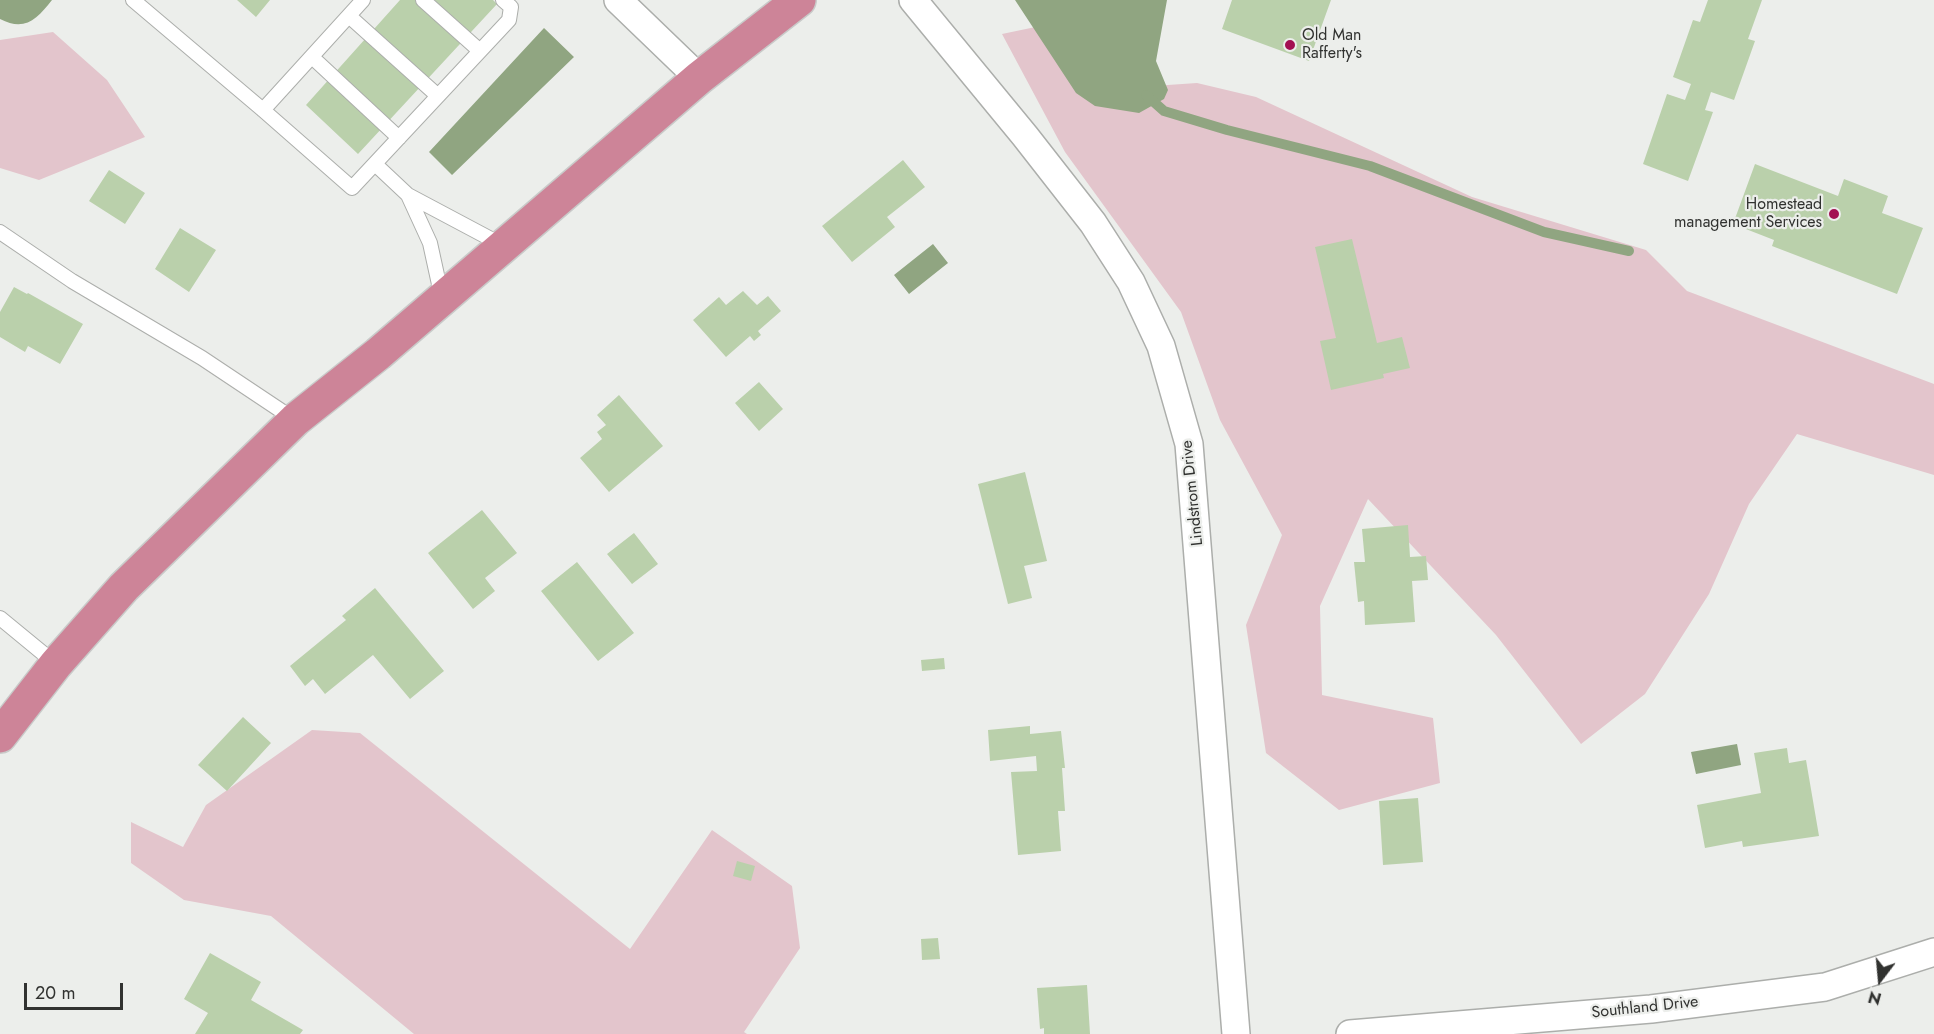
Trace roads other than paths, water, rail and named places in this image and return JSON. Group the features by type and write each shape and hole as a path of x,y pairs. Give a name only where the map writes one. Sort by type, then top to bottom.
{"highway":[{"path":"0,736 56,664 124,587 294,420 378,354 699,78 799,0"}],"street":[{"path":"618,0 699,78"},
{"name":"Lindstrom Drive","path":"913,0 1093,223 1131,282 1161,346 1189,444 1236,1034"},
{"name":"Southland Drive","path":"1350,1034 1651,1009 1825,987 1934,952"}],"lane":[{"path":"133,0 352,188 510,20 511,7 503,0"},
{"path":"263,110 363,0"},
{"path":"423,0 480,51"},
{"path":"349,16 438,96"},
{"path":"312,57 399,138"},
{"path":"375,164 408,195 504,246"},
{"path":"408,195 430,243 442,298"},
{"path":"0,232 72,281 202,358 294,420"},
{"path":"0,618 56,664"}],"waterway":[{"path":"1146,95 1164,111 1227,130 1370,166 1544,232 1629,251"}],"place":[{"name":"Old Man Rafferty's","path":"1290,45"},
{"name":"Homestead management Services","path":"1834,214"}]}
